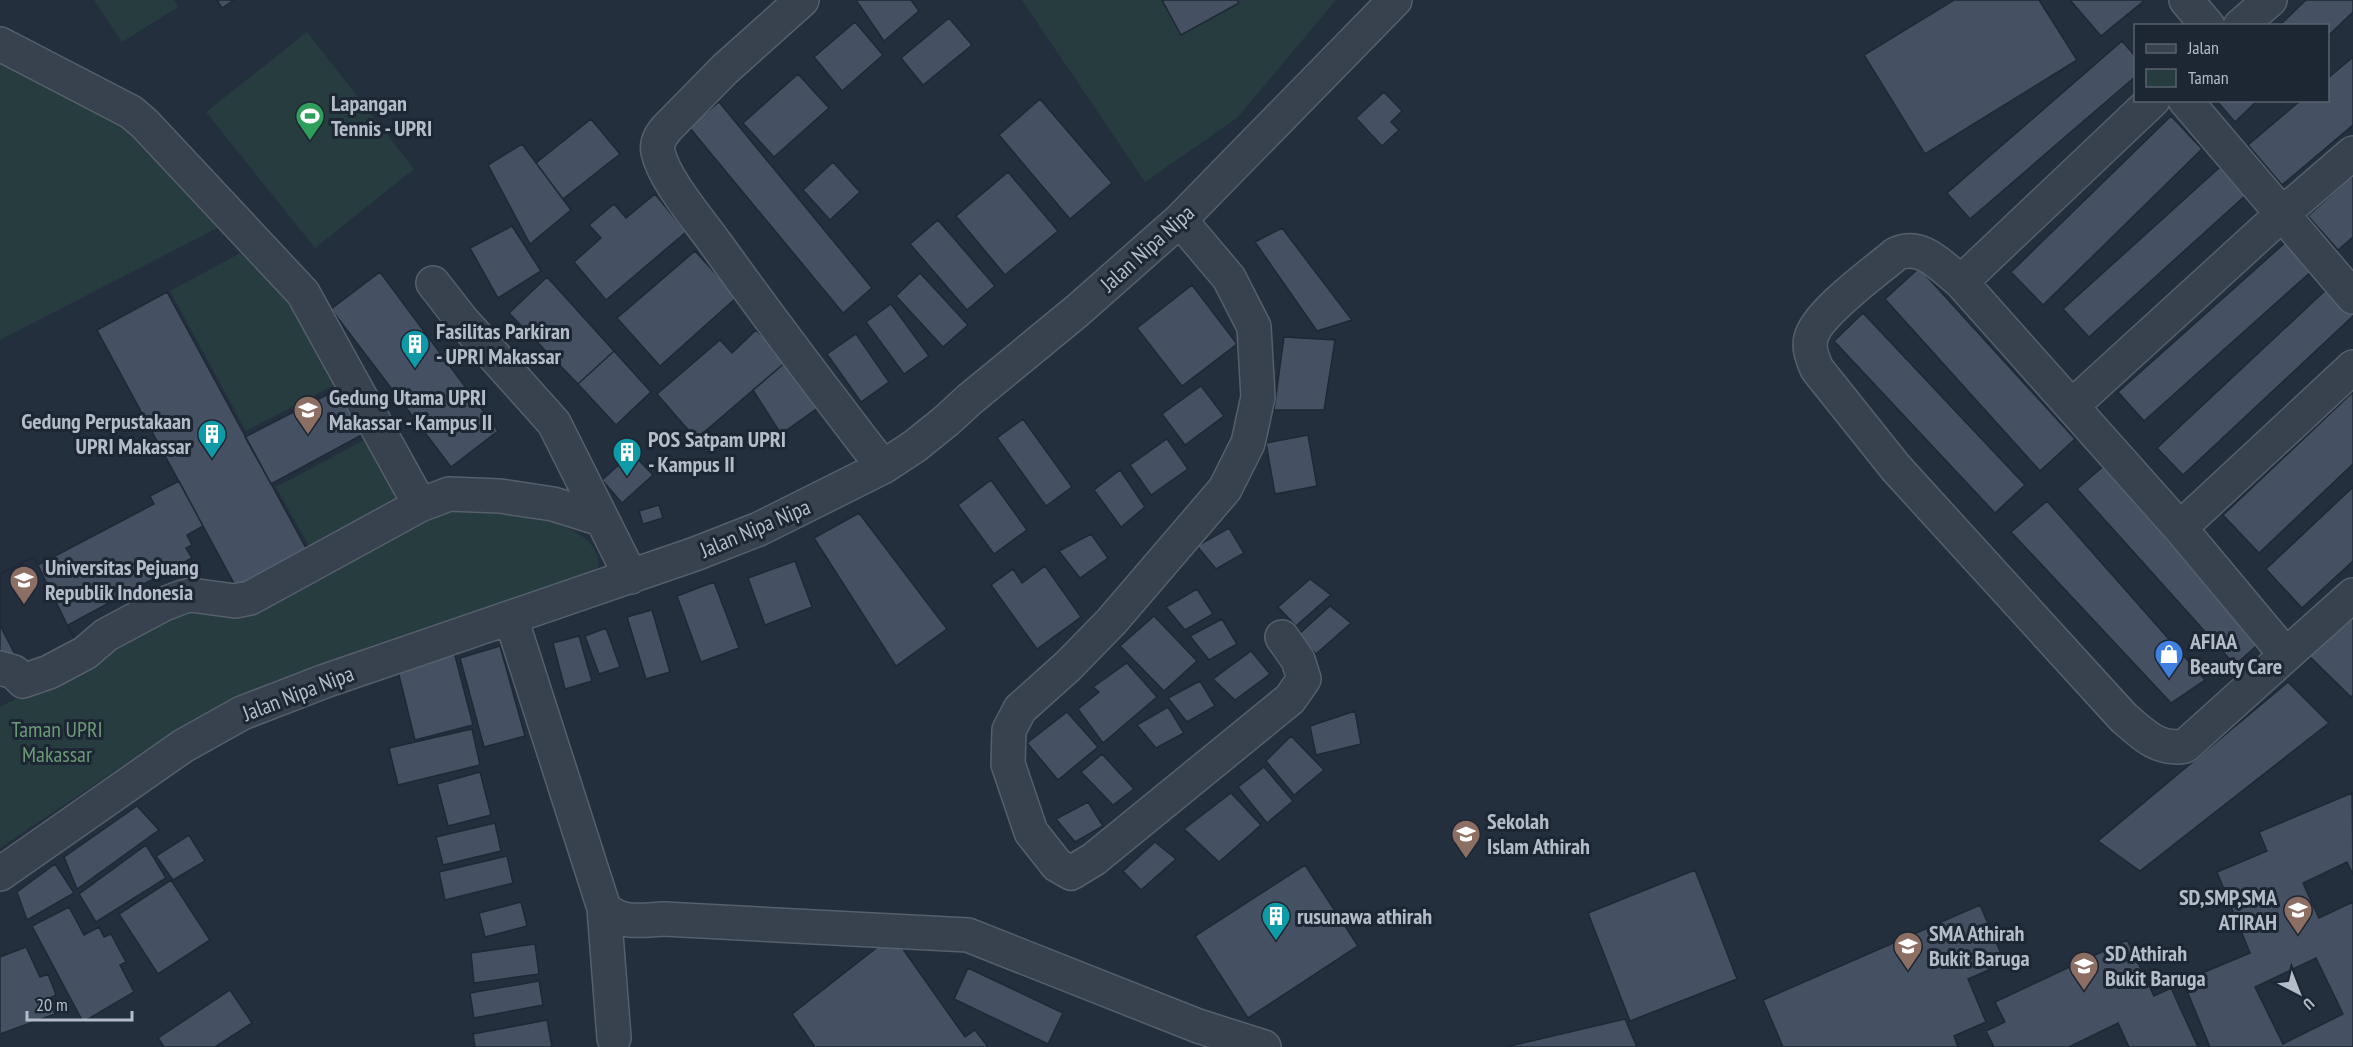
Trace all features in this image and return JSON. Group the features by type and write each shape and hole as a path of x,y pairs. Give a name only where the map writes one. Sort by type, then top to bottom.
{"street":[{"path":"802,0 725,69 667,128 659,137 658,153 667,175 705,230 883,467"},
{"name":"Jalan Nipa Nipa","path":"0,874 183,746 242,713 325,681 631,577 759,529 883,467 915,446 946,421 1077,311 1180,220 1395,0"},
{"path":"2186,0 2206,24"},
{"path":"2242,24 2270,0"},
{"path":"0,44 131,112 261,246 303,293 420,505"},
{"path":"1961,282 2151,102"},
{"path":"2187,102 2353,297"},
{"path":"2072,406 2281,215 2353,153"},
{"path":"1180,220 1229,278 1254,327 1258,397 1248,443 1225,489 1111,622 1068,666 1020,709 1009,730 1008,764 1031,832 1057,864 1071,873 1094,859 1290,699 1304,679 1298,660 1282,637"},
{"path":"2286,655 2180,528 1961,282 1925,253 1904,250 1896,254 1827,312 1810,340 1811,355 1817,369 1896,468 2123,717 2157,744 2174,748 2185,746 2353,595"},
{"path":"433,283 461,319 554,423 631,577"},
{"path":"2180,528 2353,368"},
{"path":"0,668 14,672 23,681 36,678 85,653 106,635 182,597 191,595 235,601 250,598 420,505 449,494 500,496 553,504 601,519"},
{"path":"511,618 604,908 614,1038"},
{"path":"604,908 613,917 626,921 664,919 968,934 1198,1026 1264,1047"}],"green space":[{"path":"94,0 174,0 178,7 122,42"},
{"path":"1022,0 1336,0 1237,118 1145,182"},
{"name":"Lapangan Tennis - UPRI","path":"307,32 414,169 315,248 206,112"},
{"path":"0,59 113,111 227,223 0,340"},
{"path":"246,250 295,299 340,382 246,431 170,291"},
{"path":"370,437 402,498 310,548 276,487"},
{"name":"Taman UPRI Makassar","path":"467,510 540,519 576,532 589,542 597,555 598,573 350,654 225,702 182,726 0,848 0,707 191,607 227,612 236,620 439,512"}],"building":[{"path":"217,0 234,0 222,8"},
{"path":"856,0 911,0 919,11 884,41"},
{"path":"1162,0 1237,0 1239,3 1181,35"},
{"path":"1954,0 2039,0 2077,60 1925,154 1864,55"},
{"path":"2070,0 2145,0 2101,36"},
{"path":"2306,0 2353,0 2353,12 2329,35 2329,24 2281,24"},
{"path":"949,18 972,45 923,85 901,58"},
{"path":"855,22 883,55 842,91 814,57"},
{"path":"2122,41 2134,55 2134,78 1970,219 1947,193"},
{"path":"2353,57 2353,125 2282,185 2248,145 2299,102 2329,102 2329,77"},
{"path":"798,74 829,108 774,157 743,123"},
{"path":"1384,92 1402,111 1391,122 1399,130 1382,146 1356,118"},
{"path":"1040,99 1112,183 1070,219 999,135"},
{"path":"719,102 872,288 843,313 689,127"},
{"path":"2218,102 2256,102 2235,122"},
{"path":"2171,116 2202,149 2043,305 2011,272"},
{"path":"591,119 620,154 563,199 536,163"},
{"path":"522,144 571,210 530,244 488,165"},
{"path":"833,162 860,192 830,220 803,190"},
{"path":"2220,167 2246,195 2089,337 2063,309"},
{"path":"1008,172 1058,231 1005,275 956,216"},
{"path":"2353,175 2353,237 2338,250 2308,216"},
{"path":"655,194 686,232 606,300 574,262 601,238 589,225 614,204 626,218"},
{"path":"938,220 995,286 967,310 910,244"},
{"path":"512,226 541,271 498,298 470,248"},
{"path":"1282,228 1352,320 1317,331 1255,242"},
{"path":"2287,241 2313,270 2144,421 2118,392"},
{"path":"695,251 737,297 660,366 617,318"},
{"path":"1919,268 2075,439 2040,471 1885,299"},
{"name":"Fasilitas Parkiran - UPRI Makassar","path":"380,272 498,431 451,467 331,309"},
{"path":"920,273 968,325 943,347 896,296"},
{"path":"547,277 614,351 578,384 509,313"},
{"path":"1192,285 1237,344 1182,386 1137,328"},
{"path":"2330,286 2353,311 2353,316 2183,475 2157,448"},
{"name":"Gedung Perpustakaan UPRI Makassar","path":"167,292 307,550 236,587 97,330"},
{"path":"891,304 929,356 904,374 866,322"},
{"path":"1863,313 2025,485 1995,513 1834,341"},
{"path":"756,330 787,361 696,439 657,394 720,340 732,353"},
{"path":"856,334 889,382 861,402 827,354"},
{"path":"1284,337 1335,340 1324,410 1274,410"},
{"path":"614,351 651,392 616,425 578,384"},
{"path":"787,361 822,405 781,434 753,390"},
{"path":"346,385 371,430 271,484 245,437"},
{"path":"1201,386 1224,416 1185,445 1162,414"},
{"path":"2353,392 2353,464 2259,553 2223,515"},
{"path":"1023,419 1072,487 1046,506 997,438"},
{"path":"1308,435 1317,486 1275,494 1266,443"},
{"path":"1167,439 1188,469 1151,495 1130,465"},
{"name":"POS Satpam UPRI - Kampus II","path":"632,453 653,475 622,503 602,480"},
{"path":"2106,464 2263,640 2235,665 2077,489"},
{"path":"1120,470 1145,507 1121,527 1094,490"},
{"path":"991,480 1027,530 994,554 958,505"},
{"path":"179,481 203,526 187,535 192,545 186,548 192,558 68,625 79,649 26,676 14,653 0,660 0,574 34,557 38,565 154,504 150,496"},
{"path":"2353,487 2353,561 2302,608 2266,569"},
{"path":"2047,501 2205,680 2171,703 2011,532"},
{"path":"659,505 663,518 643,524 639,511"},
{"path":"859,513 947,629 896,666 814,538"},
{"path":"1229,528 1244,553 1216,569 1197,546"},
{"path":"1091,534 1108,558 1080,578 1059,551"},
{"path":"34,557 79,649 26,676 0,625 0,574"},
{"path":"795,561 812,607 765,625 748,578"},
{"path":"1045,566 1081,617 1037,649 991,585 1013,569 1022,583"},
{"path":"1310,579 1331,595 1296,626 1278,607"},
{"path":"714,582 739,648 701,662 677,596"},
{"path":"1197,589 1213,614 1185,630 1166,607"},
{"path":"2353,604 2353,695 2351,697 2304,651"},
{"path":"1330,606 1351,623 1316,654 1298,635"},
{"path":"652,610 670,672 646,679 627,617"},
{"path":"1154,616 1197,661 1164,691 1120,646"},
{"path":"1222,619 1237,644 1209,660 1190,636"},
{"path":"606,628 620,667 599,674 585,636"},
{"path":"579,636 592,681 565,689 553,643"},
{"path":"500,646 525,736 484,747 460,658"},
{"path":"453,648 473,725 415,740 396,663"},
{"path":"1251,651 1270,674 1235,700 1213,679"},
{"path":"1127,663 1157,697 1103,743 1078,709 1099,692 1093,687"},
{"path":"1200,681 1215,706 1187,722 1168,698"},
{"path":"2288,682 2329,723 2140,871 2098,841"},
{"path":"1168,707 1184,733 1156,748 1137,725"},
{"path":"1355,711 1361,744 1316,755 1310,726"},
{"path":"1067,712 1098,747 1058,780 1027,743"},
{"path":"472,729 480,765 398,785 389,748"},
{"path":"1291,736 1324,770 1294,795 1266,761"},
{"path":"1102,754 1134,789 1113,805 1081,772"},
{"path":"1264,767 1293,801 1267,823 1238,787"},
{"path":"480,772 491,815 448,826 437,784"},
{"path":"1231,793 1261,825 1219,862 1184,829"},
{"name":"SD,SMP,SMA ATIRAH","path":"2352,793 2353,875 2347,862 2303,883 2319,918 2353,902 2353,1047 2210,1047 2183,981 2250,953 2217,872 2267,851 2259,832","holes":["2316,958 2343,1014 2283,1044 2255,987"]},
{"path":"1088,802 1103,826 1075,842 1056,819"},
{"path":"137,806 159,830 77,889 64,857"},
{"path":"495,823 501,851 443,865 436,837"},
{"path":"189,835 205,861 173,880 156,856"},
{"path":"1155,842 1176,859 1141,890 1123,871"},
{"path":"146,845 166,878 96,922 79,894"},
{"path":"507,856 513,883 445,900 439,872"},
{"path":"55,864 74,893 27,920 17,892"},
{"name":"rusunawa athirah","path":"1305,865 1358,946 1248,1018 1195,936"},
{"path":"1695,870 1737,979 1630,1021 1588,913"},
{"path":"171,880 210,940 158,974 119,914"},
{"path":"521,902 527,926 485,937 479,913"},
{"name":"SMA Athirah Bukit Baruga","path":"1980,905 2005,963 1968,979 1986,1022 1954,1036 1958,1047 1783,1047 1763,1000"},
{"path":"69,907 84,935 99,927 104,937 111,934 126,962 120,965 134,992 83,1022 32,926"},
{"path":"893,935 965,1037 975,1030 988,1047 815,1047 792,1014"},
{"name":"SD Athirah Bukit Baruga","path":"2127,940 2154,996 2171,988 2198,1047 2129,1047 2118,1023 2069,1047 1994,1047 1986,1031 2005,1022 1995,1002"},
{"path":"535,944 539,974 474,983 471,953"},
{"path":"26,947 40,977 48,974 56,995 48,999 55,1014 0,1034 0,957"},
{"path":"968,968 1063,1013 1048,1044 954,999"},
{"path":"539,981 543,1005 474,1018 470,993"},
{"path":"230,990 252,1023 215,1047 164,1047 158,1038"},
{"path":"1625,1019 1637,1047 1506,1047"},
{"path":"547,1020 552,1047 475,1047 473,1034"}],"place":[{"name":"Lapangan Tennis - UPRI","path":"310,142"},
{"name":"Fasilitas Parkiran - UPRI Makassar","path":"415,370"},
{"name":"Gedung Utama UPRI Makassar - Kampus II","path":"308,436"},
{"name":"Gedung Perpustakaan UPRI Makassar","path":"212,460"},
{"name":"POS Satpam UPRI - Kampus II","path":"627,478"},
{"name":"Universitas Pejuang Republik Indonesia","path":"24,606"},
{"name":"AFIAA Beauty Care","path":"2169,680"},
{"name":"Sekolah Islam Athirah","path":"1466,860"},
{"name":"SD,SMP,SMA ATIRAH","path":"2298,936"},
{"name":"rusunawa athirah","path":"1276,942"},
{"name":"SMA Athirah Bukit Baruga","path":"1908,972"},
{"name":"SD Athirah Bukit Baruga","path":"2084,992"}]}
